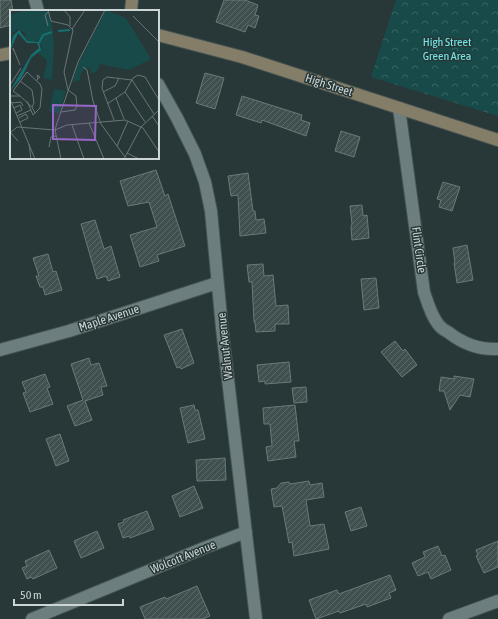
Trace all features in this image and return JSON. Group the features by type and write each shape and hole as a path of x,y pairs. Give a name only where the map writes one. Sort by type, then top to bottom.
{"main road":[{"path":"131,10 132,0"},
{"name":"High Street","path":"159,35 242,58 498,140"},
{"path":"0,55 10,52"}],"street":[{"path":"35,0 38,10"},
{"name":"Walnut Avenue","path":"159,86 195,154 205,182 211,211 256,619"},
{"name":"Flint Circle","path":"399,108 424,292 430,312 439,326 452,335 478,347 498,350"},
{"name":"Maple Avenue","path":"0,350 218,283"},
{"name":"Wolcott Avenue","path":"32,619 246,532"},
{"path":"449,619 498,601"}],"green space":[{"name":"High Street Green Area","path":"396,0 498,0 498,116 371,77"}],"building":[{"path":"0,0 11,0 13,10 10,10 10,25 0,28"},
{"path":"224,0 245,0 258,5 255,15 259,16 255,28 248,25 245,32 216,22"},
{"path":"205,73 224,78 215,109 196,103"},
{"path":"242,96 302,115 301,120 310,123 306,136 262,120 261,123 236,115"},
{"path":"341,131 360,137 354,157 335,151"},
{"path":"156,170 165,196 168,194 185,246 157,255 159,261 140,267 130,235 157,227 149,202 128,206 120,181"},
{"path":"248,173 253,211 255,211 256,220 264,219 266,233 240,236 238,195 231,196 228,176"},
{"path":"443,182 460,187 452,211 439,207 441,200 437,199"},
{"path":"362,205 363,216 367,215 369,238 352,240 350,206"},
{"path":"95,220 104,249 111,246 120,277 108,281 106,276 97,279 81,224"},
{"path":"467,245 473,280 457,283 453,248"},
{"path":"48,254 53,272 56,271 62,290 45,295 43,287 40,287 36,276 39,276 33,258"},
{"path":"263,264 264,276 273,275 276,306 288,305 289,324 275,324 275,331 256,332 252,282 249,282 247,265"},
{"path":"376,278 379,308 364,310 361,279"},
{"path":"182,329 194,363 181,369 180,367 177,368 164,335"},
{"path":"395,341 403,351 405,349 417,365 402,377 381,352"},
{"path":"89,358 91,365 99,363 107,386 101,387 103,395 85,401 92,420 75,426 67,406 83,400 71,364"},
{"path":"289,362 291,382 265,384 265,381 259,382 257,365"},
{"path":"45,374 50,387 47,388 53,404 30,412 23,393 26,392 22,382"},
{"path":"454,376 474,379 470,397 460,395 450,410 444,391 439,391 441,377 454,379"},
{"path":"306,387 307,402 294,403 292,388"},
{"path":"194,405 195,410 198,410 205,439 188,443 180,408"},
{"path":"295,405 299,441 294,441 296,457 268,461 266,447 272,446 270,424 264,424 263,408"},
{"path":"60,434 69,461 56,466 46,439"},
{"path":"225,458 226,480 197,481 196,460"},
{"path":"309,481 310,485 322,483 324,497 306,500 310,526 324,524 329,549 294,556 292,542 289,543 282,506 274,507 271,489 277,488 281,483 289,482 290,484"},
{"path":"194,486 203,508 180,517 172,496"},
{"path":"361,507 367,526 351,531 345,512"},
{"path":"147,511 154,529 130,538 129,536 123,538 118,524 124,522 123,520"},
{"path":"97,531 104,548 81,558 74,541"},
{"path":"498,541 498,567 484,573 476,556 478,555 476,550"},
{"path":"438,546 442,556 445,555 451,570 431,579 428,572 418,576 412,563 425,557 423,552"},
{"path":"49,550 57,568 33,579 31,577 27,579 22,568 27,566 25,561"},
{"path":"390,575 396,590 389,593 391,598 367,607 366,604 316,619 309,600 337,590 339,594"},
{"path":"197,586 210,616 203,619 145,619 140,607 165,597 166,599"}]}
